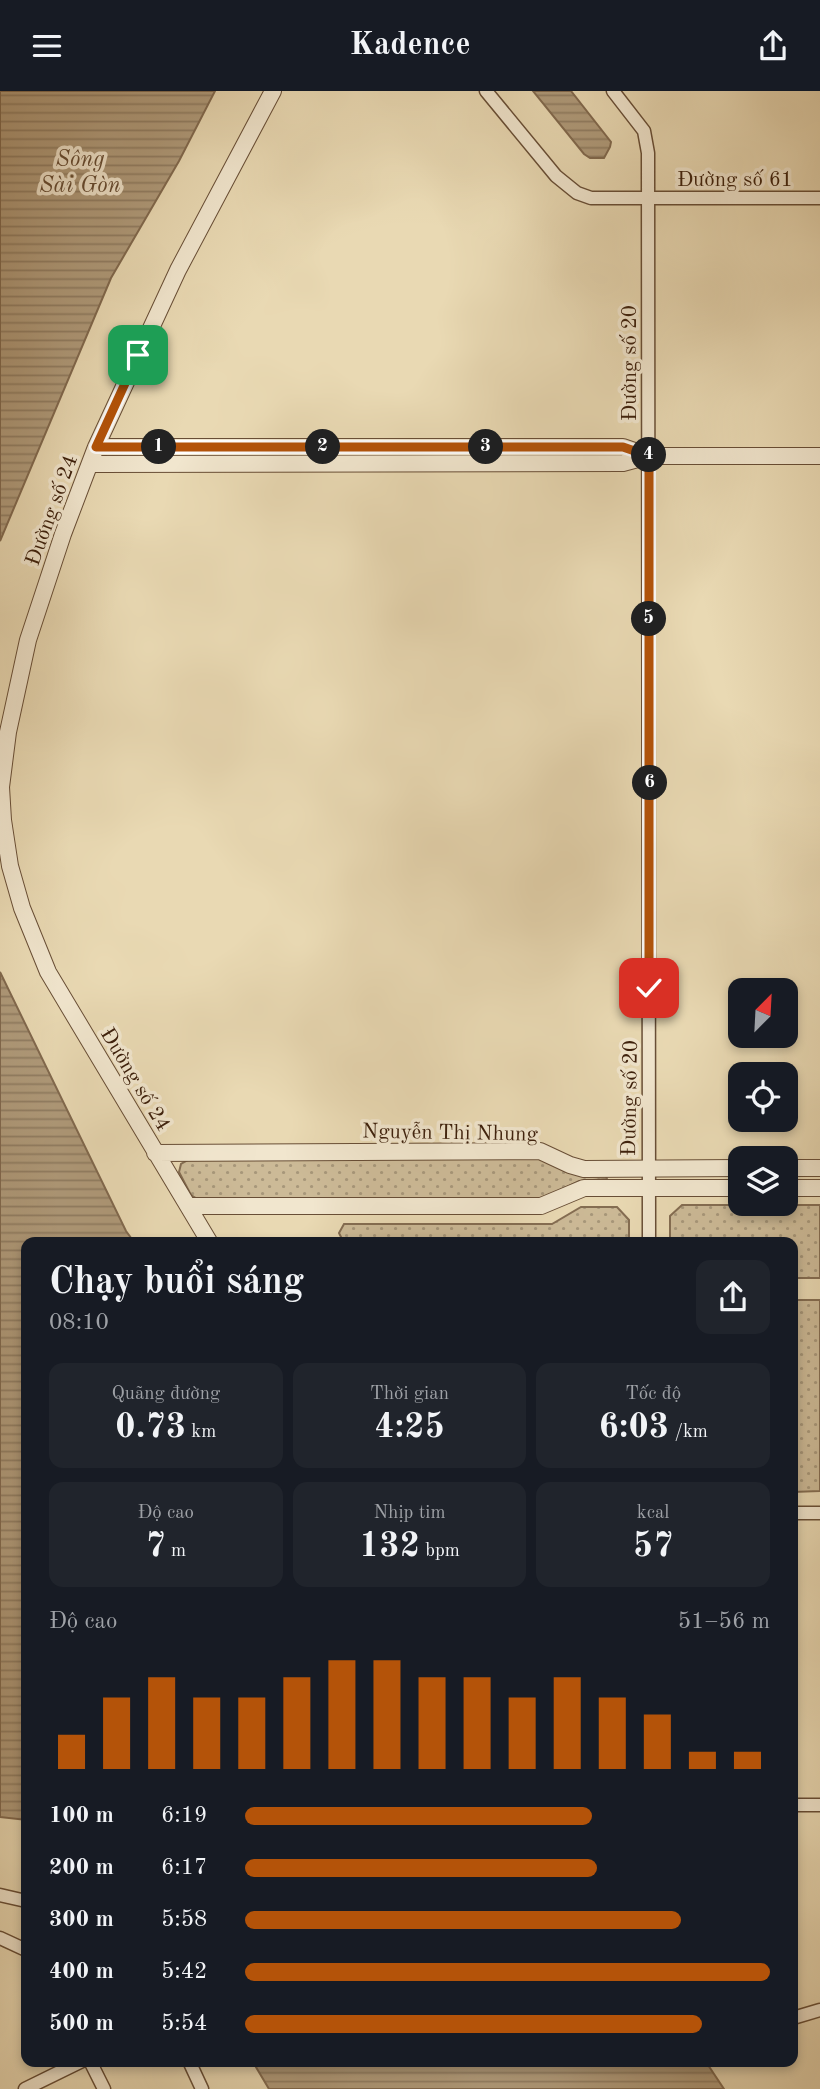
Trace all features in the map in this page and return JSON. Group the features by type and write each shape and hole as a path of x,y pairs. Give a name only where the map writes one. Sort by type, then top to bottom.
{"street":[{"name":"Đường số 24","path":"206,1237 48,972 22,908 10,866 1,787 8,732 28,640 62,534 96,447 178,270 273,91"},
{"path":"486,91 566,186 591,198 650,198"},
{"name":"Đường số 20","path":"613,91 638,122 648,141 650,198 649,1237"},
{"name":"Đường số 61","path":"650,198 820,198"},
{"path":"96,447 623,447 649,456"},
{"path":"90,464 623,463 649,456 820,456"},
{"name":"Nguyễn Thị Nhung","path":"155,1153 540,1151 584,1169 728,1168"},
{"path":"798,1168 820,1168"},
{"path":"188,1206 541,1206 584,1188 728,1188"},
{"path":"798,1188 820,1188"},
{"path":"798,1513 820,1513"},
{"path":"798,1805 820,1805"},
{"path":"0,1895 21,1900"},
{"path":"0,1938 21,1948"},
{"path":"798,2017 820,2010"},
{"path":"25,2089 70,2067"},
{"path":"93,2067 104,2089"},
{"path":"192,2067 202,2089"}],"shaded area":[{"path":"539,1158 606,1176 607,1179 579,1181 543,1199 199,1200 191,1195 179,1172 181,1164 188,1160"},
{"path":"682,1205 728,1205 728,1216 798,1216 798,1205 820,1205 820,1278 798,1278 798,1237 670,1237 670,1216"},
{"path":"581,1207 617,1207 629,1220 629,1237 341,1237 339,1233 344,1224 552,1224"},
{"path":"798,1300 820,1300 820,1491 798,1492"}],"water":[{"name":"Sông Sài Gòn","path":"0,91 215,91 179,161 111,278 0,541"},
{"path":"533,91 571,91 611,142 604,158 590,158 584,154"},
{"path":"0,972 130,1237 21,1237 21,1819 0,1817"},
{"path":"256,2067 709,2067 724,2089 269,2089"}],"route":[{"path":"138,355 96,447 623,447 649,456 649,988"}]}
